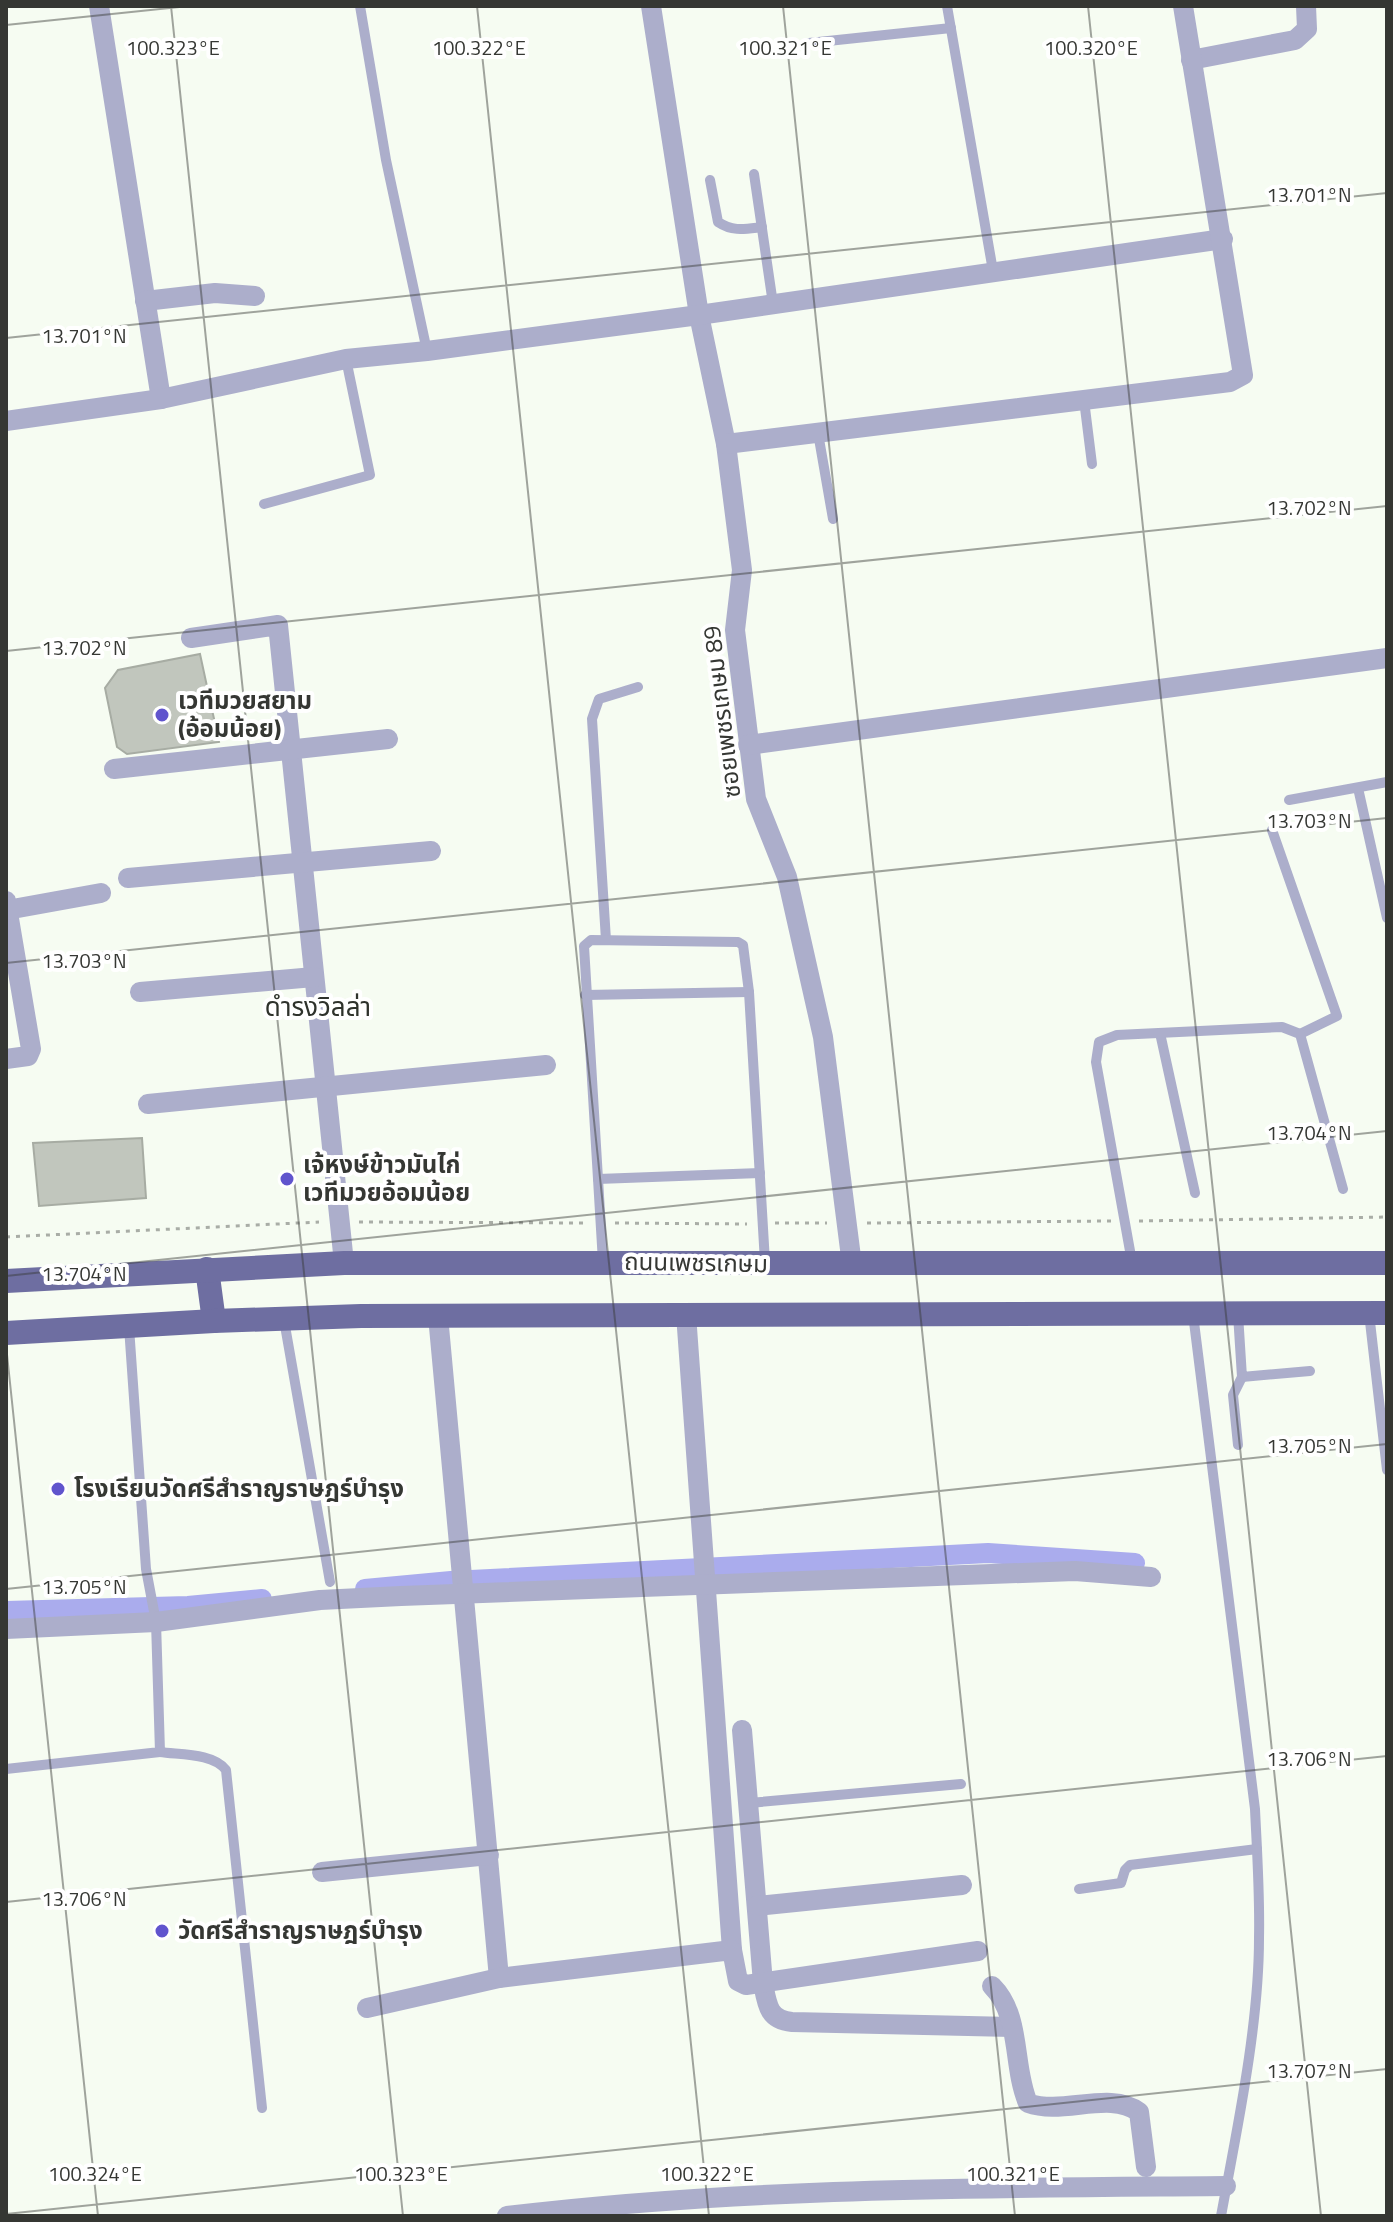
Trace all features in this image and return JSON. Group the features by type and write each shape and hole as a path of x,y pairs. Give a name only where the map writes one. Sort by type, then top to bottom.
{"main road":[{"name":"ถนนเพชรเกษม","path":"6,1281 344,1263 1387,1263"},
{"path":"207,1269 214,1321"},
{"name":"ถนนเพชรเกษม","path":"6,1330 283,1318 438,1316 1378,1313"}],"street":[{"path":"99,6 161,399"},
{"name":"ซอยเพชรเกษม 89","path":"651,6 699,315 726,444 742,570 735,630 756,799 787,877 823,1037 852,1265"},
{"path":"726,444 1230,382 1243,375 1183,6"},
{"path":"1191,60 1295,40 1307,29 1306,6"},
{"path":"6,421 161,399 346,359 699,315 1223,239"},
{"path":"145,301 215,293 255,296"},
{"path":"191,638 278,625 344,1263"},
{"path":"748,745 1387,658"},
{"path":"114,769 388,739"},
{"path":"128,878 431,851"},
{"path":"6,1059 28,1056 31,1049 7,905 101,893"},
{"path":"140,992 314,977"},
{"path":"148,1104 546,1065"},
{"path":"686,1314 732,1950 738,1981 746,1985 763,1983 978,1951"},
{"path":"438,1316 499,1978"},
{"path":"6,1629 156,1619 465,1586 706,1576 1075,1571 1151,1577"},
{"path":"742,1730 763,1983 768,2009 773,2016 783,2021 1012,2027"},
{"path":"322,1872 489,1855"},
{"path":"757,1906 962,1885"},
{"path":"367,2008 499,1978 732,1950"},
{"path":"992,1986 1003,1997 1012,2027 1021,2086 1028,2103 1052,2109 1128,2105 1139,2112 1146,2167"},
{"path":"507,2216 828,2193 1226,2186"}],"lane":[{"path":"360,6 386,160 427,351"},
{"path":"947,6 993,271"},
{"path":"809,43 951,28"},
{"path":"754,174 773,304"},
{"path":"710,180 718,222 728,229 762,227"},
{"path":"264,504 370,475 346,359"},
{"path":"1084,400 1092,464"},
{"path":"818,433 833,519"},
{"path":"606,940 592,719 599,699 638,687"},
{"path":"1289,800 1387,782"},
{"path":"1358,788 1387,918"},
{"path":"1132,1264 1096,1062 1099,1042 1117,1035 1282,1027 1300,1034 1337,1016 1272,830"},
{"path":"603,1262 585,995 584,946 591,940 738,942 745,949 765,1263"},
{"path":"585,995 749,992"},
{"path":"1160,1033 1195,1193"},
{"path":"1300,1034 1343,1189"},
{"path":"598,1179 760,1173"},
{"path":"1378,1313 1387,1470"},
{"path":"1193,1314 1257,1849 1259,1939 1256,1993 1221,2216"},
{"path":"1238,1314 1242,1377 1233,1395 1238,1445"},
{"path":"283,1318 330,1582"},
{"path":"129,1325 146,1569 156,1619 160,1752"},
{"path":"1242,1377 1310,1371"},
{"path":"6,1769 160,1752 208,1759 226,1770 262,2108"},
{"path":"749,1803 961,1784"},
{"path":"1079,1889 1121,1883 1130,1865 1257,1849"}],"path":[{"path":"6,1237 339,1222 763,1224 1387,1217"}],"building":[{"name":"เวทีมวยสยาม (อ้อมน้อย)","path":"200,654 219,742 127,754 117,747 105,688 118,670"},
{"path":"142,1138 146,1198 39,1206 33,1143"}],"waterway":[{"path":"365,1589 451,1581 988,1553 1135,1563"},
{"path":"6,1611 188,1606 262,1599"}],"place":[{"name":"เวทีมวยสยาม (อ้อมน้อย)","path":"162,715"},
{"name":"เจ้หงษ์ข้าวมันไก่ เวทีมวยอ้อมน้อย","path":"287,1179"},
{"name":"โรงเรียนวัดศรีสําราญราษฎร์บํารุง","path":"58,1489"},
{"name":"วัดศรีสําราญราษฎร์บํารุง","path":"162,1931"}],"district":[{"name":"ดำรงวิลล่า","path":"318,1007"}]}
